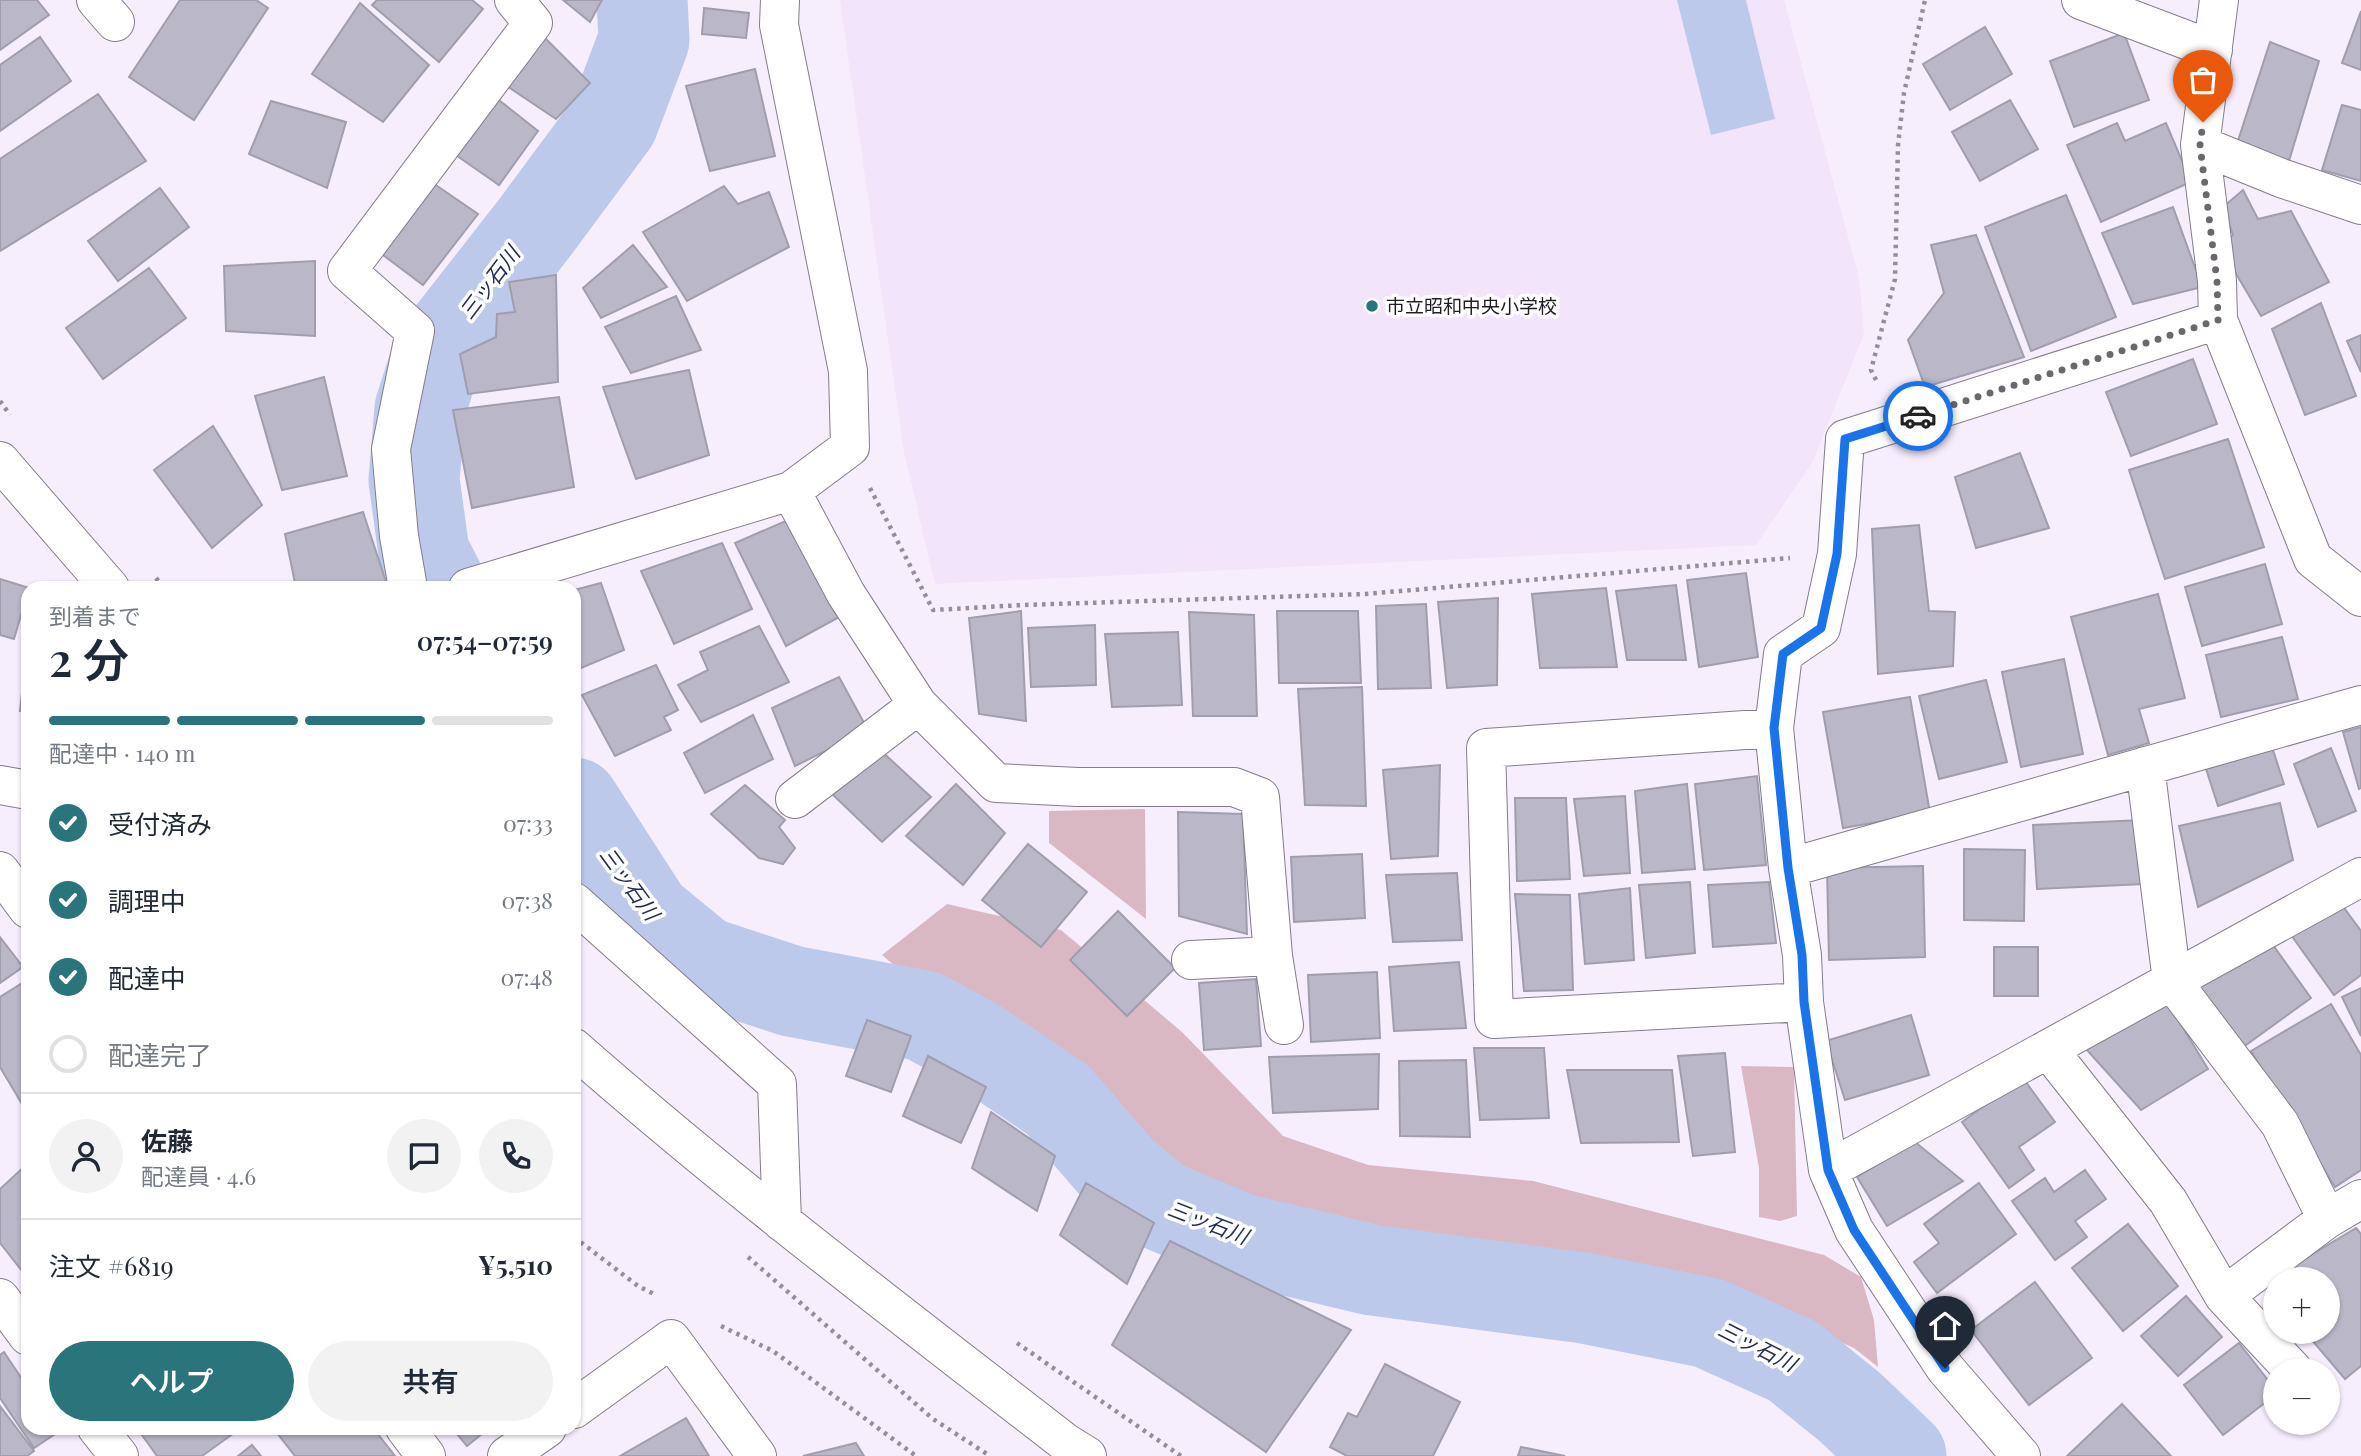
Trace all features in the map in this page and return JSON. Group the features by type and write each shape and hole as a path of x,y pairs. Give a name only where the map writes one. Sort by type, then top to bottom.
{"street":[{"path":"407,581 399,536 391,449 415,331 347,271 533,23 514,0"},
{"path":"490,581 791,491 850,447 848,370 779,25 780,0"},
{"path":"2081,0 2213,50"},
{"path":"2219,0 2200,145 2217,281 2218,320 2313,559 2361,597"},
{"path":"2200,145 2281,178 2361,205"},
{"path":"2021,1456 1945,1368 1854,1230 1828,1170 1804,1002 1802,955 1788,868 1774,728 1783,654 1821,628 1837,554 1845,439 2218,320"},
{"path":"0,461 104,581"},
{"path":"791,491 846,594 918,705 996,783 1079,787 1234,787 1260,797 1273,956 1283,1025"},
{"path":"795,799 918,705"},
{"path":"1788,868 2361,705"},
{"path":"1774,728 1486,748 1494,1019 1804,1002"},
{"path":"2145,766 2172,981 2280,1124 2327,1220"},
{"path":"0,785 21,789"},
{"path":"0,871 21,900"},
{"path":"1828,1170 2361,877"},
{"path":"581,908 777,1084 782,1222"},
{"path":"1191,960 1273,956"},
{"path":"2049,1049 2168,1202 2224,1296 2281,1358"},
{"path":"581,1054 657,1121 782,1222 1066,1443 1087,1456"},
{"path":"2224,1296 2327,1220 2361,1199"},
{"path":"0,1298 21,1326"},
{"path":"581,1404 671,1339 757,1456"},
{"path":"102,1435 118,1456"},
{"path":"410,1435 426,1456"},
{"path":"507,1456 537,1435"}],"path":[{"path":"1878,428 1882,391 1871,370 1895,279 1898,145 1904,93 1925,0"},
{"path":"850,447 933,610 1366,594 1837,554"},
{"path":"581,1242 638,1286 663,1298"},
{"path":"738,1249 933,1419 990,1456"},
{"path":"712,1321 773,1351 916,1456"}],"shaded area":[{"name":"市立昭和中央小学校","path":"840,0 1784,0 1859,277 1864,334 1812,463 1756,545 935,584 904,452"},
{"path":"1145,809 1146,919 1049,843 1049,811"},
{"path":"947,904 1061,930 1182,1032 1283,1136 1368,1165 1533,1181 1824,1255 1861,1277 1874,1320 1878,1367 1854,1348 1753,1303 1650,1279 1419,1256 1257,1220 1160,1182 1126,1150 1065,1071 951,1014 882,955"},
{"path":"1741,1066 1794,1067 1797,1216 1780,1221 1759,1217 1759,1168"}],"water":[{"path":"1677,0 1746,0 1775,119 1711,135"}],"building":[{"path":"0,0 37,0 49,15 0,50"},
{"path":"180,0 256,0 268,8 194,120 129,77"},
{"path":"377,0 472,0 483,9 439,62 372,5"},
{"path":"563,0 602,0 590,22"},
{"path":"360,3 429,65 383,122 312,74"},
{"path":"704,8 749,13 746,38 702,34"},
{"path":"2361,11 2361,70 2342,63"},
{"path":"1985,27 2012,74 1950,110 1923,64"},
{"path":"2124,33 2149,100 2074,127 2050,61"},
{"path":"40,37 71,81 0,131 0,65"},
{"path":"545,38 590,83 556,119 504,84"},
{"path":"2270,42 2319,61 2286,171 2234,153"},
{"path":"755,69 775,156 710,171 686,86"},
{"path":"98,94 146,161 0,251 0,159"},
{"path":"495,97 538,131 499,185 453,153"},
{"path":"2010,100 2038,149 1980,181 1952,132"},
{"path":"271,101 346,122 327,188 249,154"},
{"path":"2342,105 2361,110 2361,181 2322,170"},
{"path":"2117,123 2125,141 2166,123 2191,182 2101,222 2067,145"},
{"path":"430,181 478,214 423,285 379,252"},
{"path":"724,186 738,204 769,192 789,247 687,301 643,232"},
{"path":"160,188 189,227 118,281 88,241"},
{"path":"2243,190 2258,219 2291,211 2329,282 2261,316 2219,245 2233,235 2223,207"},
{"path":"2066,195 2116,317 2031,351 1985,227"},
{"path":"2173,207 2202,287 2133,304 2102,233"},
{"path":"1976,235 2024,357 1925,387 1908,340 1944,293 1931,245"},
{"path":"633,245 667,287 601,318 583,288"},
{"path":"315,261 315,336 226,331 224,266"},
{"path":"149,268 186,318 103,379 66,328"},
{"path":"556,275 558,382 468,394 460,354 496,337 497,314 515,312 509,282"},
{"path":"676,296 701,350 631,373 605,327"},
{"path":"2321,303 2356,396 2305,415 2272,329"},
{"path":"2361,335 2361,372 2347,341"},
{"path":"2193,359 2217,424 2131,456 2106,392"},
{"path":"689,370 709,455 636,479 603,387"},
{"path":"324,377 347,476 282,490 255,396"},
{"path":"559,397 574,487 472,508 453,410"},
{"path":"213,426 262,505 212,548 154,470"},
{"path":"2228,439 2264,547 2165,579 2129,470"},
{"path":"2020,453 2049,528 1976,548 1955,477"},
{"path":"363,512 386,581 295,581 285,534"},
{"path":"788,520 841,616 786,646 735,543"},
{"path":"1919,525 1929,611 1955,612 1953,666 1878,674 1872,529"},
{"path":"722,543 752,609 674,644 641,571"},
{"path":"2265,564 2282,624 2202,646 2185,587"},
{"path":"1746,573 1758,657 1699,667 1687,580"},
{"path":"0,579 21,586 21,615 14,639 0,635"},
{"path":"601,583 624,650 581,668 581,588"},
{"path":"1676,585 1686,660 1627,660 1616,591"},
{"path":"1606,588 1617,667 1540,668 1532,594"},
{"path":"2158,594 2185,698 2139,709 2149,743 2108,755 2071,617"},
{"path":"1498,598 1497,685 1447,688 1438,602"},
{"path":"1426,604 1431,688 1378,689 1376,606"},
{"path":"1021,611 1026,721 979,714 969,618"},
{"path":"1277,611 1358,611 1361,683 1279,683"},
{"path":"1189,612 1254,615 1257,716 1193,716"},
{"path":"1095,625 1096,685 1031,687 1028,628"},
{"path":"759,626 789,682 701,722 678,685 708,670 700,652"},
{"path":"1178,632 1182,705 1112,707 1105,634"},
{"path":"2282,637 2298,699 2221,717 2206,655"},
{"path":"2064,659 2083,754 2021,767 2002,672"},
{"path":"656,665 678,710 664,717 671,730 615,756 582,695"},
{"path":"839,677 868,730 795,766 772,708"},
{"path":"1986,680 2007,762 1939,779 1919,696"},
{"path":"1362,687 1366,806 1305,805 1298,689"},
{"path":"1910,697 1930,813 1843,828 1823,712"},
{"path":"753,715 773,759 705,793 684,753"},
{"path":"2361,727 2361,788 2359,789 2343,732"},
{"path":"877,747 931,797 882,842 830,792"},
{"path":"2272,747 2284,784 2218,806 2206,769"},
{"path":"2331,748 2356,811 2318,827 2294,764"},
{"path":"1440,765 1438,856 1391,859 1383,770"},
{"path":"1757,776 1766,865 1704,870 1695,784"},
{"path":"956,784 1005,833 963,885 906,836"},
{"path":"1687,784 1695,869 1642,873 1635,791"},
{"path":"745,785 785,820 779,827 795,848 783,864 759,858 711,814"},
{"path":"1625,796 1630,873 1584,876 1574,799"},
{"path":"1515,798 1566,798 1570,879 1517,881"},
{"path":"2280,803 2293,860 2198,907 2179,826"},
{"path":"1178,812 1243,814 1247,934 1179,916"},
{"path":"2141,820 2144,884 2037,889 2033,825"},
{"path":"1028,844 1087,892 1041,947 982,900"},
{"path":"1964,849 2025,850 2024,921 1964,920"},
{"path":"1362,854 1365,918 1294,922 1291,857"},
{"path":"1923,866 1925,957 1829,960 1827,868"},
{"path":"1457,873 1462,940 1393,942 1386,875"},
{"path":"1690,882 1695,953 1646,958 1639,885"},
{"path":"1769,882 1776,943 1713,947 1708,885"},
{"path":"1630,888 1634,960 1585,964 1579,894"},
{"path":"1515,894 1570,895 1573,990 1524,991"},
{"path":"2339,901 2361,931 2361,975 2334,995 2291,935"},
{"path":"1118,911 1175,968 1127,1016 1070,960"},
{"path":"2265,934 2311,998 2239,1050 2193,985"},
{"path":"0,937 21,964 21,968 0,983"},
{"path":"1994,947 2038,947 2038,996 1994,996"},
{"path":"1459,962 1466,1028 1394,1031 1389,967"},
{"path":"1377,972 1380,1038 1311,1042 1308,975"},
{"path":"1256,979 1261,1046 1204,1050 1199,983"},
{"path":"21,984 21,1102 0,1067 0,997"},
{"path":"2361,988 2361,1036 2342,997"},
{"path":"2166,1000 2208,1069 2141,1110 2086,1049"},
{"path":"2331,1004 2361,1055 2361,1170 2335,1187 2251,1051"},
{"path":"1911,1015 1929,1075 1845,1100 1826,1041"},
{"path":"867,1020 911,1036 891,1092 846,1076"},
{"path":"1474,1048 1544,1048 1549,1118 1480,1120"},
{"path":"1725,1053 1735,1152 1693,1156 1678,1056"},
{"path":"1379,1054 1378,1109 1273,1113 1269,1057"},
{"path":"928,1056 986,1087 961,1143 903,1116"},
{"path":"1466,1060 1470,1137 1400,1136 1399,1061"},
{"path":"1567,1070 1672,1070 1679,1142 1581,1143"},
{"path":"2023,1078 2055,1122 2019,1147 2034,1170 2009,1188 1962,1122"},
{"path":"991,1112 1055,1156 1037,1211 972,1168"},
{"path":"1915,1142 1963,1181 1887,1226 1857,1177"},
{"path":"21,1170 21,1270 0,1243 0,1189"},
{"path":"2085,1170 2106,1199 2075,1221 2087,1237 2055,1260 2012,1201 2045,1178 2054,1192"},
{"path":"1086,1183 1154,1223 1127,1284 1060,1235"},
{"path":"1979,1183 2016,1234 1937,1293 1914,1262 1939,1243 1924,1224"},
{"path":"2128,1224 2178,1286 2123,1331 2072,1268"},
{"path":"2356,1228 2361,1234 2361,1366 2345,1379 2340,1373 2340,1358 2327,1358 2315,1344 2340,1344 2340,1267 2291,1267"},
{"path":"1170,1241 1351,1330 1266,1452 1112,1345"},
{"path":"2035,1282 2092,1358 2029,1405 1971,1330"},
{"path":"2186,1296 2222,1337 2178,1376 2141,1336"},
{"path":"2239,1343 2263,1374 2263,1404 2223,1435 2184,1385"},
{"path":"4,1352 21,1378 21,1429 0,1398 0,1355"},
{"path":"1385,1364 1460,1402 1433,1456 1347,1456 1330,1447 1348,1413 1357,1417"},
{"path":"2122,1404 2171,1456 2067,1456"},
{"path":"0,1406 34,1451 27,1456 0,1456"},
{"path":"686,1418 709,1456 620,1456"},
{"path":"25,1435 54,1435 34,1448"},
{"path":"142,1435 231,1435 202,1456 157,1456"},
{"path":"278,1435 378,1435 395,1456 295,1456"},
{"path":"458,1435 480,1435 467,1446"},
{"path":"856,1443 864,1456 803,1456"},
{"path":"252,1445 261,1456 238,1456"},
{"path":"1521,1447 1565,1456 1518,1456"}],"waterway":[{"name":"三ッ石川","path":"438,581 424,553 414,480 420,409 439,350 613,122 644,40 642,0"},
{"name":"三ッ石川","path":"581,814 647,916 703,962 791,991 924,1016 977,1045 1058,1100 1121,1173 1160,1205 1241,1239 1372,1270 1584,1298 1709,1323 1793,1361 1851,1408 1901,1456"}],"way so far":[{"path":"1918,416 2218,320 2217,281 2200,145 2203,122"}],"place":[{"name":"市立昭和中央小学校","path":"1372,306"}],"route":[{"path":"1918,416 1845,439 1837,554 1821,628 1783,654 1774,728 1788,868 1802,955 1804,1002 1828,1170 1854,1230 1945,1368"}]}
